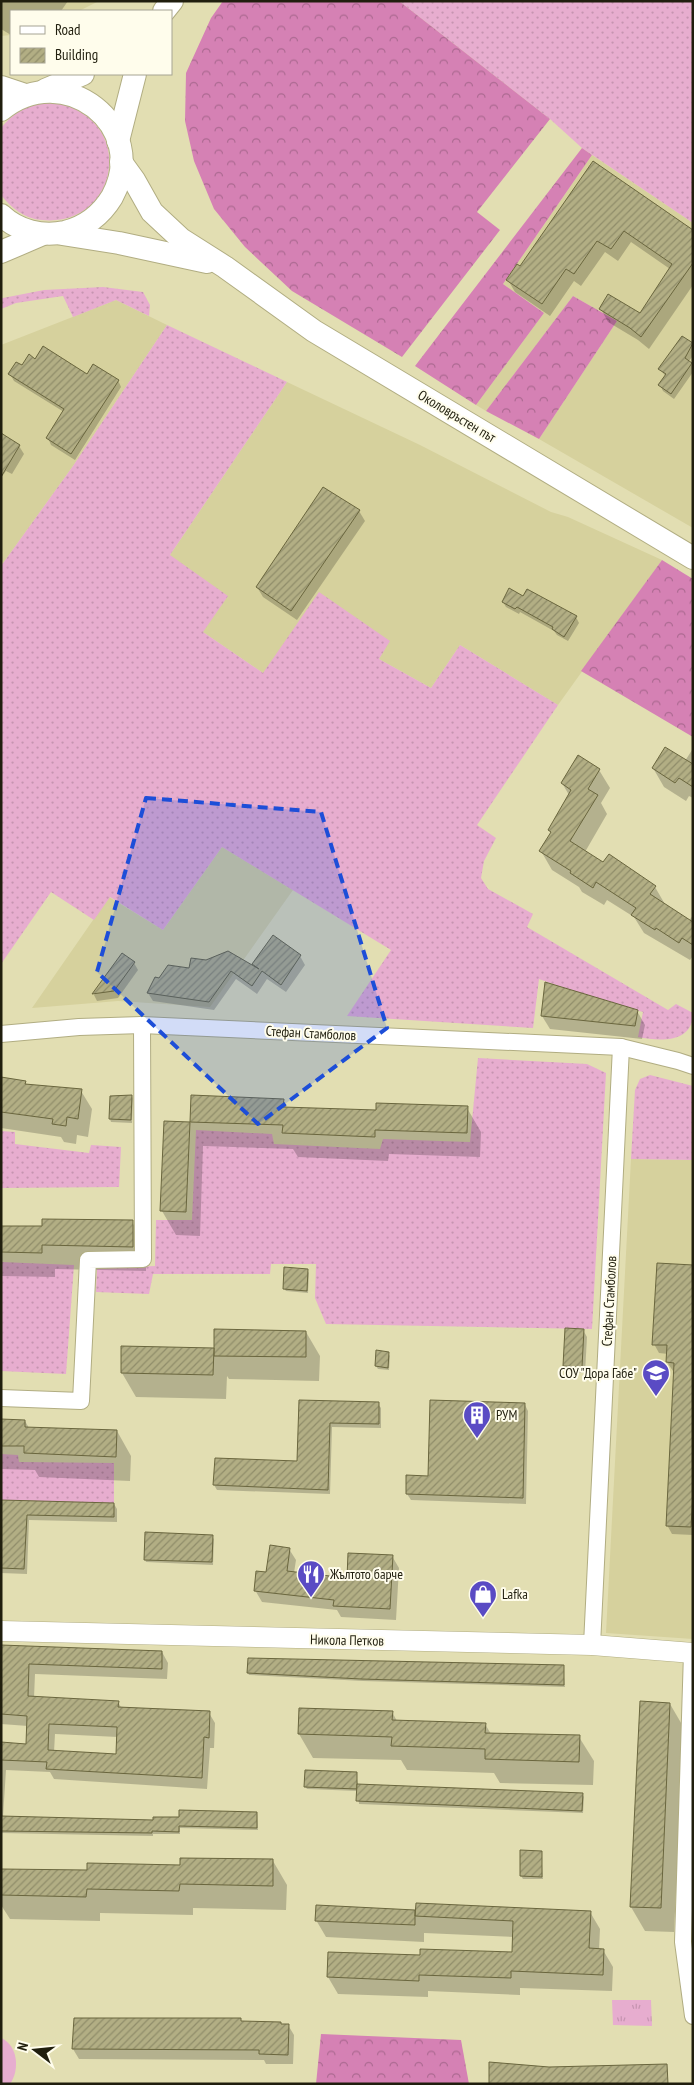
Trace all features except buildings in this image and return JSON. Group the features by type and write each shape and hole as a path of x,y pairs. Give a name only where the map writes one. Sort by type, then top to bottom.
{"main road":[{"path":"1,110 33,93 80,75"},
{"path":"1,252 51,234 79,227 98,215 108,204 120,177 119,151 135,75"},
{"path":"1,87 33,93"},
{"name":"Околовръстен път","path":"33,93 58,91 74,95 89,102 101,113 111,126 119,151 152,212 181,239 225,267 314,331 693,558"},
{"name":"Околовръстен път","path":"1,215 15,225 29,231 120,242 225,267"}],"street":[{"name":"Стефан Стамболов","path":"1,1034 79,1027 142,1025 621,1047 693,1066"},
{"path":"1,1398 81,1401 88,1260 143,1259 142,1025"},
{"name":"Стефан Стамболов","path":"592,1645 621,1047"},
{"name":"Никола Петков","path":"1,1631 592,1645 692,1653"},
{"path":"692,1653 684,1942 693,2016"}],"highlighted area":[{"path":"146,798 321,812 387,1028 258,1124 97,972"}],"shaded area":[{"path":"1,1 99,1 81,10 10,10 10,35 1,36"},
{"path":"592,155 693,223 693,528 539,439 617,321 573,296 486,411 476,405 544,313 503,284"},
{"path":"116,300 167,325 73,466 1,566 1,345"},
{"path":"287,382 420,445 551,512 568,517 662,560 558,705 460,645 431,688 379,659 389,641 263,673 203,632 170,555"},
{"path":"222,847 293,890 210,1007 118,1001 32,1008 109,897 163,930"},
{"name":"СОУ \"Дора Габе\"","path":"631,1159 693,1160 693,1639 606,1633"}],"green space":[{"path":"223,1 399,1 550,119 477,212 500,230 402,357 292,291 245,247 214,209 194,161 185,121 186,73 211,18"},
{"path":"399,1 693,1 693,223 582,148 550,119"},
{"path":"50,102 78,111 97,127 107,147 109,168 103,189 89,207 69,218 42,220 30,218 19,212 1,195 1,128 17,113 35,105"},
{"path":"582,148 592,155 503,284 544,313 476,405 415,366"},
{"path":"103,287 143,292 150,305 149,316 116,300 73,317 63,296 16,303 1,309 1,299 3,298 44,290"},
{"path":"573,296 617,321 539,439 486,411"},
{"path":"167,325 287,382 170,555 228,596 203,632 263,673 319,592 390,641 379,659 431,688 460,645 558,705 477,825 496,838 484,861 481,878 488,889 533,914 527,927 668,1010 676,1004 693,1013 691,1023 681,1035 665,1039 638,1037 643,1012 587,996 539,979 533,1028 347,1016 391,950 222,847 163,930 110,897 94,920 51,892 1,964 1,566 73,466"},
{"path":"662,560 693,579 693,737 581,671"},
{"path":"478,1058 587,1064 606,1073 592,1329 326,1324 315,1298 316,1264 271,1264 270,1274 153,1274 149,1294 96,1292 97,1269 155,1266 156,1220 192,1220 196,1130 272,1134 274,1144 380,1149 383,1139 470,1142"},
{"path":"650,1075 693,1086 693,1160 631,1159 635,1090 640,1079"},
{"path":"1,1131 15,1132 15,1144 89,1153 91,1145 121,1147 119,1187 1,1188"},
{"path":"1,1262 74,1265 66,1374 1,1371"},
{"path":"1,1454 18,1455 19,1462 114,1463 114,1503 1,1500"},
{"path":"612,2000 651,2000 652,2026 613,2025"},
{"path":"321,2034 461,2040 469,2084 316,2084"},
{"path":"1,2038 11,2046 16,2058 15,2072 10,2084 1,2084"}],"place":[{"name":"СОУ \"Дора Габе\"","path":"656,1397"},
{"name":"РУМ","path":"477,1439"},
{"name":"Жълтото барче","path":"311,1598"},
{"name":"Lafka","path":"483,1618"}]}
